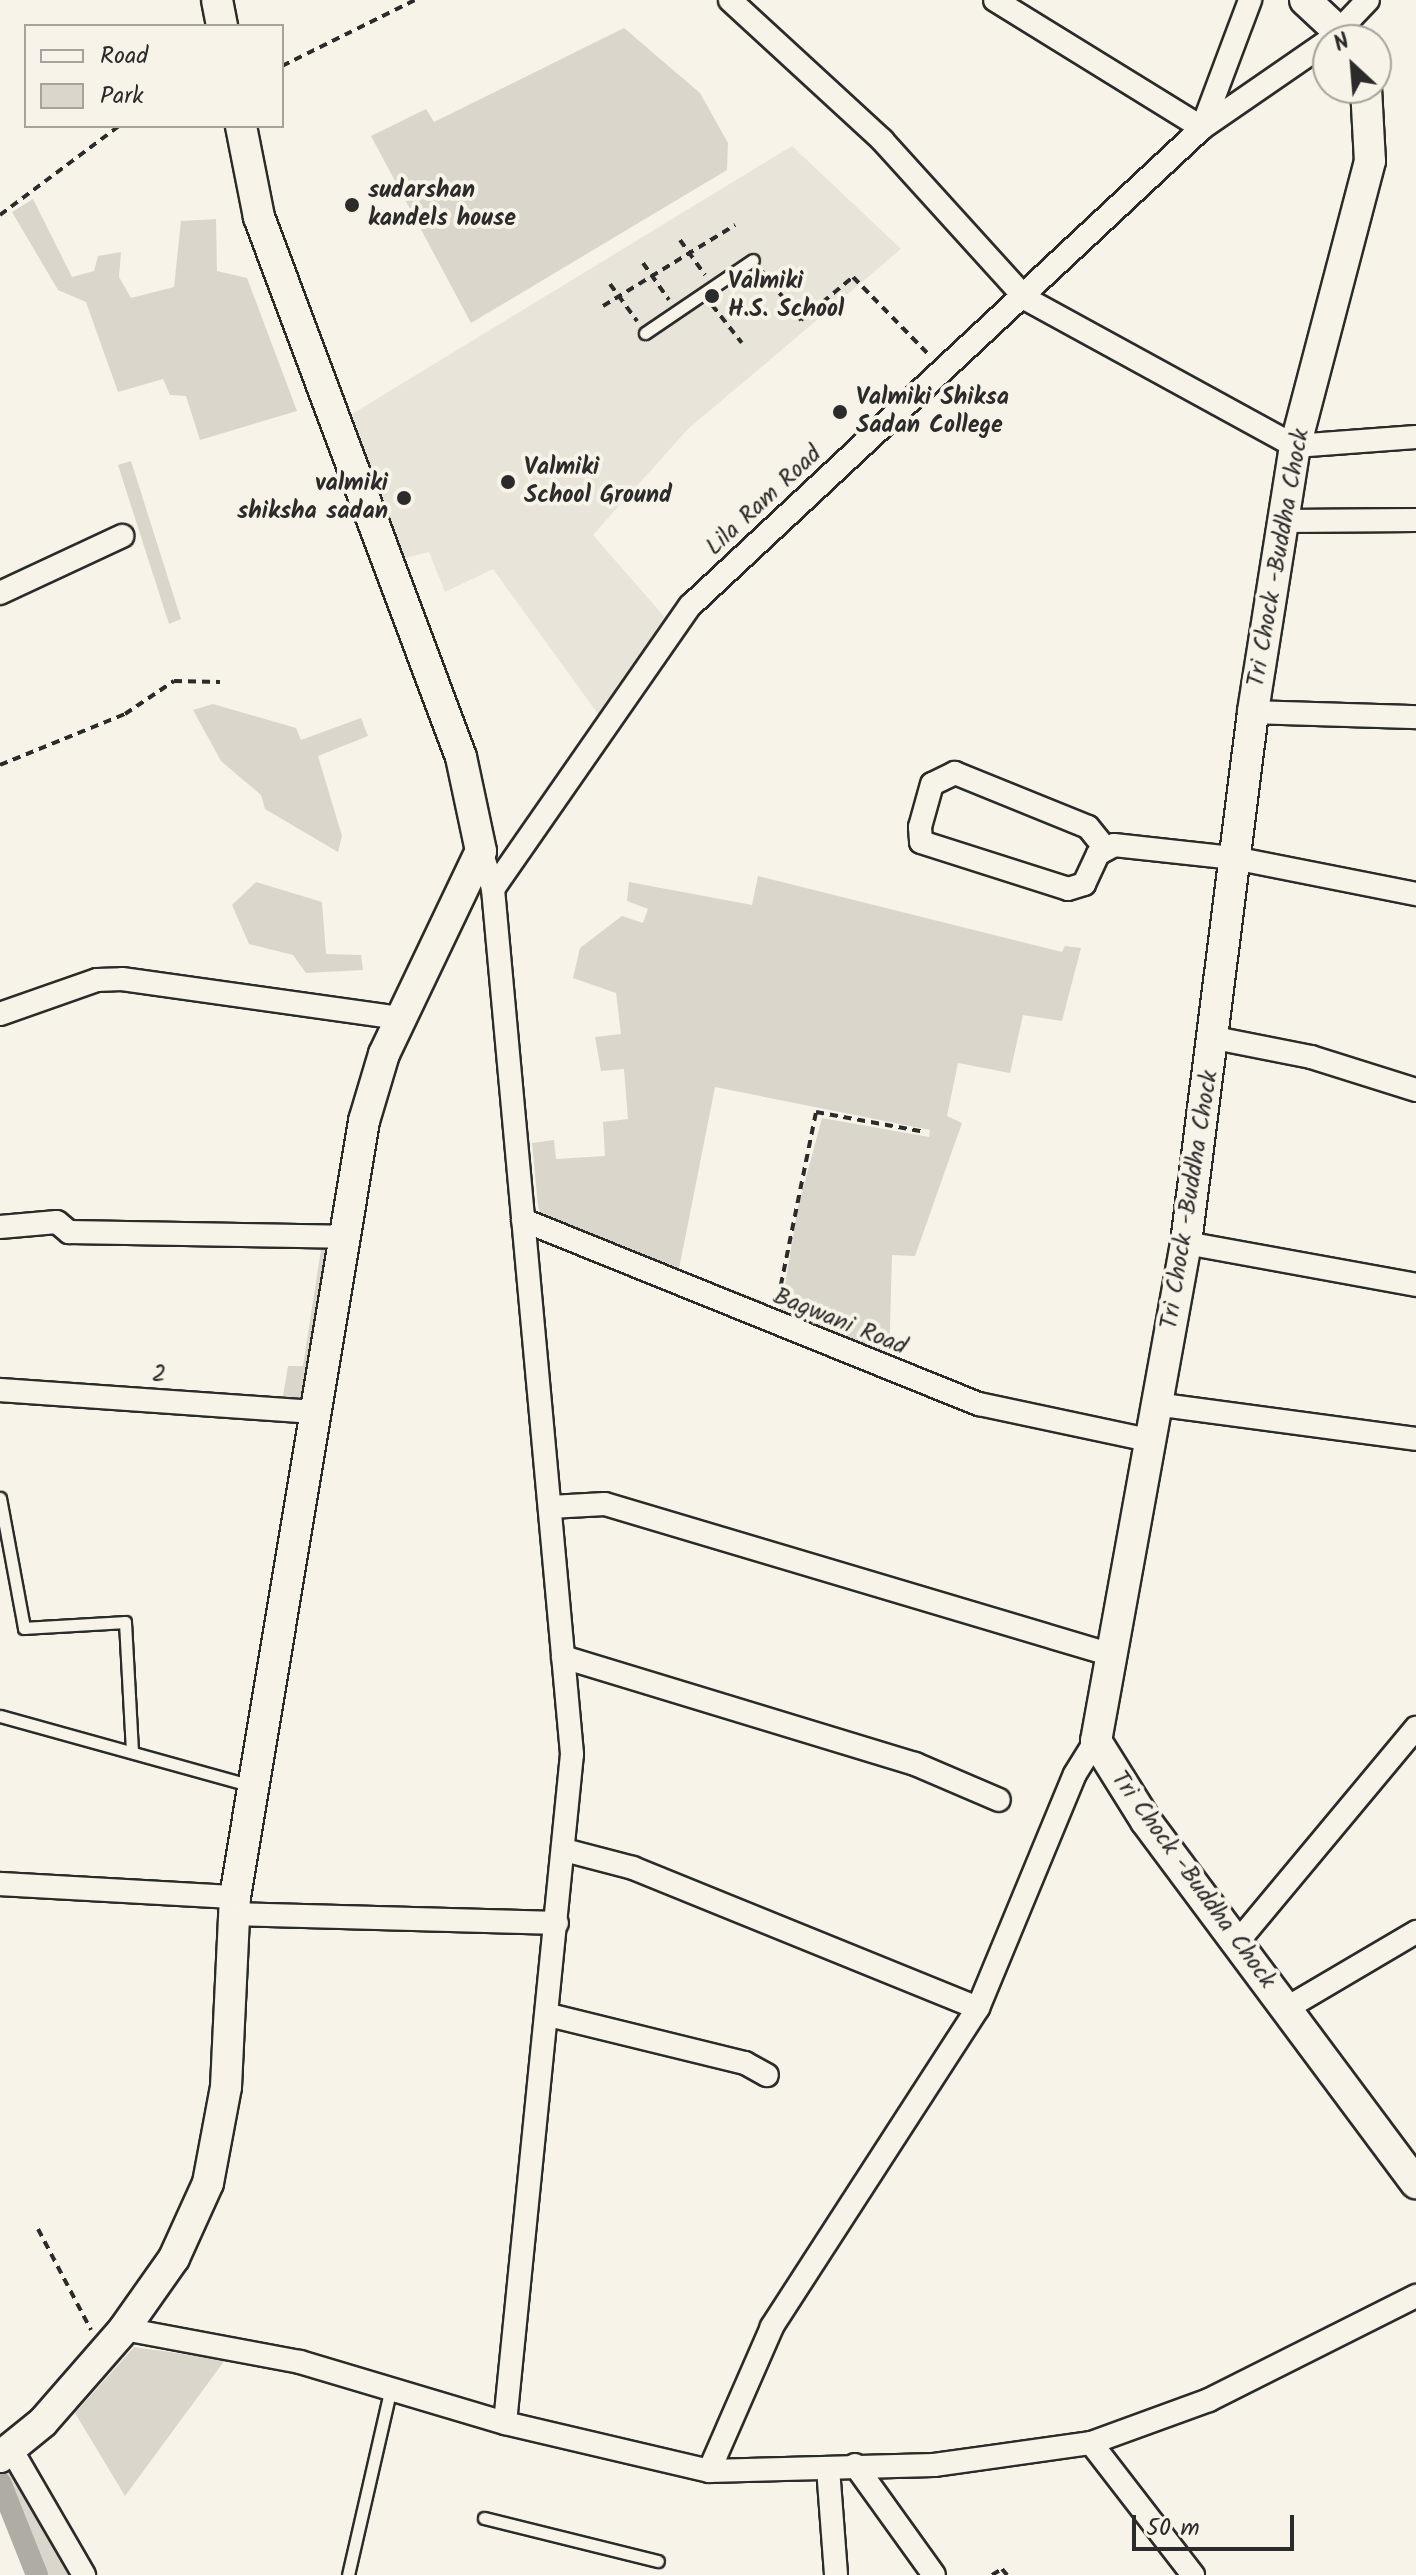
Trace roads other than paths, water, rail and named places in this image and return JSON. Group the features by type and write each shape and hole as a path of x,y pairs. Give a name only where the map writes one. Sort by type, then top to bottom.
{"main road":[{"path":"217,0 222,24"},
{"path":"1305,0 1325,24"},
{"name":"Tri Chock -Buddha Chock","path":"1369,104 1372,121 1370,161 1295,446 1253,712 1215,1038 1186,1243 1096,1741 1146,1821 1240,1939 1416,2183"},
{"path":"4,2454 116,2338 174,2258 208,2183 226,2087 234,1906 342,1237 364,1121 401,1018 481,851 461,757 259,217 241,128"}],"street":[{"path":"730,0 882,140 1026,299 1295,446 1416,437"},
{"path":"995,0 1202,128 1312,55"},
{"name":"Lila Ram Road","path":"493,889 690,606 1026,299 1202,128 1250,0"},
{"path":"1348,24 1368,0"},
{"path":"1285,521 1416,520"},
{"path":"0,593 122,536"},
{"path":"1253,712 1416,717"},
{"path":"1105,848 1084,884 1068,889 921,842 920,827 932,784 955,773 1088,827 1105,848 1234,858 1416,894"},
{"path":"481,851 493,889 572,1754 549,2015 505,2423"},
{"path":"0,1014 97,980 122,979 401,1018"},
{"path":"1215,1038 1311,1057 1416,1090"},
{"name":"Bagwani Road","path":"523,1220 979,1404 1148,1440"},
{"path":"0,1227 57,1222 69,1232 342,1237"},
{"path":"1186,1243 1416,1285"},
{"name":"2","path":"0,1390 314,1412"},
{"path":"1155,1404 1416,1439"},
{"path":"550,1507 605,1504 1112,1655"},
{"path":"563,1657 915,1764 999,1800"},
{"path":"1240,1939 1416,1728"},
{"path":"709,2471 772,2327 978,2008 1075,1774 1096,1741"},
{"path":"564,1850 633,1868 978,2008"},
{"path":"0,1884 234,1906 557,1923"},
{"path":"1287,2008 1416,1932"},
{"path":"549,2015 745,2063 767,2075"},
{"path":"116,2338 300,2362 505,2423 709,2471 828,2468 1010,2460 1091,2443 1209,2400 1416,2296"},
{"path":"1091,2443 1193,2575"},
{"path":"4,2454 84,2575"},
{"path":"855,2465 934,2575"},
{"path":"828,2468 836,2575"}],"lane":[{"path":"645,333 753,260"},
{"path":"0,1498 24,1628 125,1622 132,1752"},
{"path":"0,1716 253,1786"},
{"path":"348,2575 390,2391"},
{"path":"484,2518 658,2561"}],"waterway":[{"path":"0,2482 37,2575"}],"place":[{"name":"sudarshan kandels house","path":"352,205"},
{"name":"Valmiki H.S. School","path":"712,296"},
{"name":"Valmiki Shiksa Sadan College","path":"840,412"},
{"name":"Valmiki School Ground","path":"508,482"},
{"name":"valmiki shiksha sadan","path":"404,498"}]}
